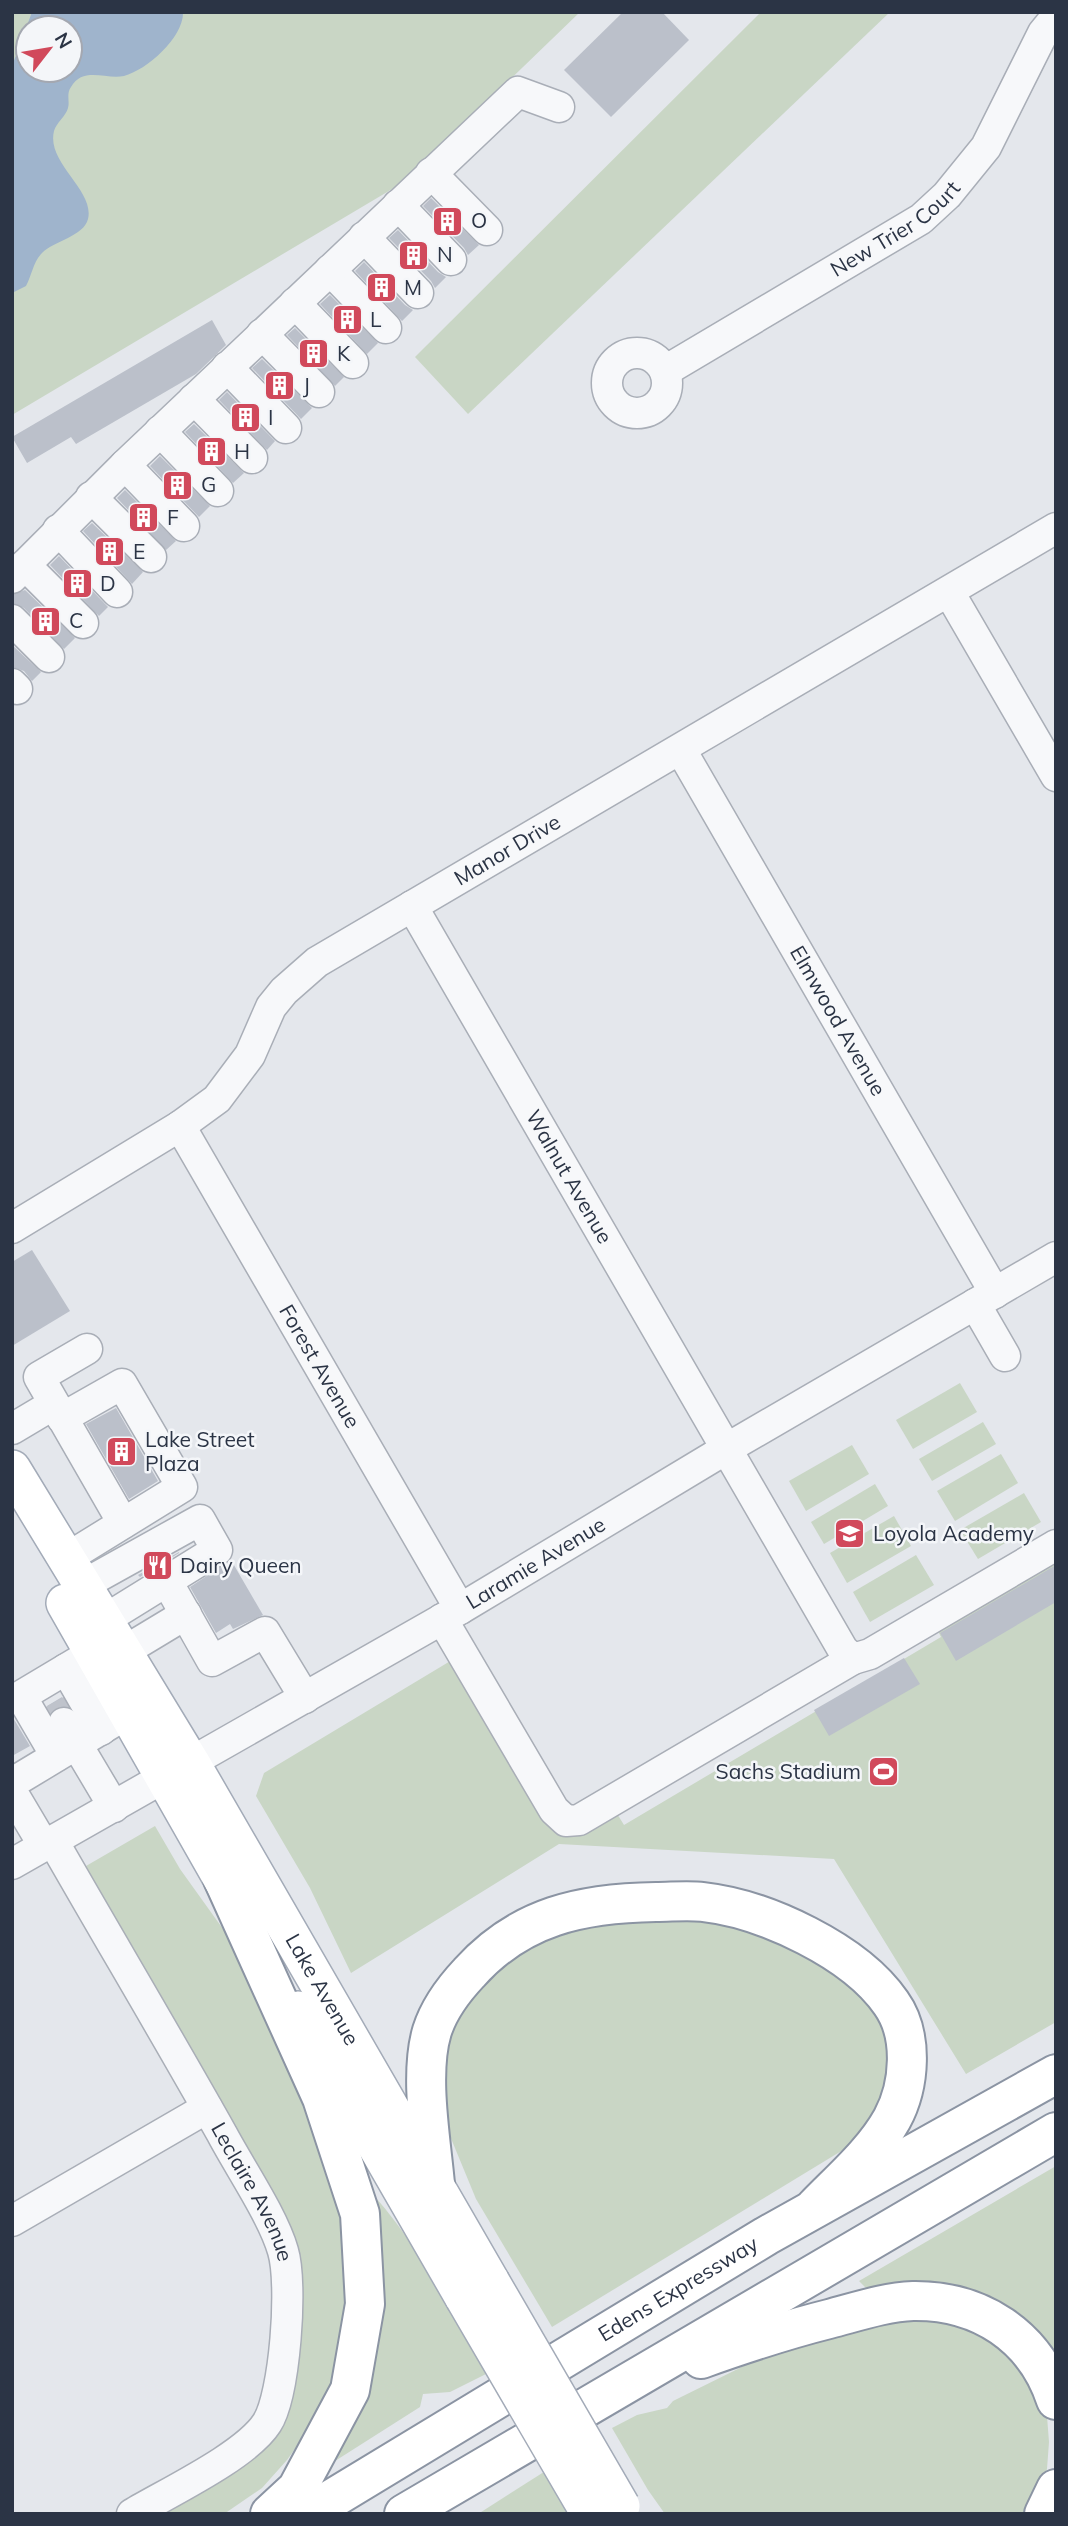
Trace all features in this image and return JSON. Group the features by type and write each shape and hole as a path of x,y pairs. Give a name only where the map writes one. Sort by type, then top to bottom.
{"highway":[{"path":"223,1879 317,2086 360,2214 366,2304 350,2390 298,2489 270,2514"},
{"path":"435,2184 427,2097 432,2031 445,2004 483,1958 511,1937 541,1920 575,1909 616,1902 702,1902 734,1908 768,1920 808,1937 846,1960 871,1979 892,2004 902,2029 908,2056 903,2087 892,2118 872,2147 815,2207"},
{"name":"Edens Expressway","path":"307,2514 815,2207 1056,2074"},
{"path":"404,2514 1056,2132"},
{"path":"619,2387 783,2331 910,2301 941,2302 968,2308 995,2319 1015,2334 1034,2356 1051,2385 1056,2400"},
{"path":"1044,2514 1056,2489"}],"main road":[{"name":"Lake Avenue","path":"12,1469 75,1572 82,1695 178,1771 223,1879 612,2511"},
{"name":"Lake Avenue","path":"12,1510 82,1695 178,1771 435,2184 478,2290"}],"street":[{"name":"New Trier Court","path":"665,371 921,219 953,188 986,147 1043,33 1056,17"},
{"path":"83,623 18,571 91,497 518,92 559,107"},
{"path":"431,173 487,230"},
{"path":"398,205 451,260"},
{"path":"364,237 418,293"},
{"path":"330,270 386,328"},
{"path":"295,303 353,363"},
{"path":"262,334 318,392"},
{"path":"227,367 286,428"},
{"path":"194,399 252,458"},
{"path":"160,432 218,491"},
{"path":"125,465 184,526"},
{"path":"91,497 151,557"},
{"name":"Manor Drive","path":"12,1228 180,1126 217,1098 250,1055 271,1007 299,976 317,962 1056,528"},
{"path":"58,530 117,592"},
{"path":"949,592 1056,776"},
{"path":"12,620 49,657"},
{"name":"Elmwood Avenue","path":"681,750 985,1298 1005,1356"},
{"name":"Walnut Avenue","path":"412,906 843,1650 853,1659"},
{"name":"Forest Avenue","path":"180,1126 451,1614 554,1810 565,1821 579,1820 853,1659"},
{"name":"Laramie Avenue","path":"12,1864 451,1614 726,1449 1056,1257"},
{"path":"87,1349 39,1377 123,1523"},
{"path":"12,1429 121,1384 182,1487 123,1523 75,1572"},
{"path":"17,1784 82,1695 217,1550 200,1520 75,1572"},
{"path":"853,1659 870,1654 1056,1545"},
{"path":"82,1695 179,1603 212,1661 265,1632 305,1698"},
{"path":"82,1695 114,1807"},
{"name":"Leclaire Avenue","path":"17,1784 48,1843 207,2108 271,2222 283,2250 288,2277 287,2311 275,2406 261,2431 231,2456 132,2514"},
{"path":"12,2221 207,2108"}],"green space":[{"path":"12,12 580,12 404,182 12,415"},
{"path":"761,12 890,12 468,414 415,357"},
{"path":"960,1383 977,1412 913,1449 896,1420"},
{"path":"983,1422 996,1444 932,1481 919,1459"},
{"path":"852,1445 869,1474 806,1511 789,1481"},
{"path":"1001,1454 1018,1483 955,1521 937,1491"},
{"path":"875,1484 888,1506 824,1544 811,1522"},
{"path":"1024,1493 1041,1522 978,1559 960,1530"},
{"path":"894,1516 911,1546 847,1583 830,1553"},
{"path":"916,1555 934,1585 870,1622 853,1592"},
{"name":"Sachs Stadium","path":"1056,1561 1056,2022 966,2074 834,1859 559,1844 351,1973 310,1888 256,1796 264,1773 452,1660 553,1831 571,1836 581,1834 616,1812 624,1825 941,1637 938,1631"},
{"path":"155,1826 180,1869 223,1929 275,2022 340,2184 351,2274 334,2378 315,2421 287,2460 262,2488 224,2514 159,2514 280,2428 291,2404 298,2370 302,2291 86,1866"},
{"path":"695,1917 766,1934 838,1970 878,2012 887,2036 890,2064 886,2094 860,2136 843,2150 552,2327 476,2199 450,2136 443,2101 442,2067 450,2030 470,1998 498,1966 530,1945 609,1919"},
{"path":"1056,2166 1056,2353 1018,2314 992,2299 871,2293 859,2281"},
{"path":"364,2185 417,2252 488,2373 450,2392 423,2394 420,2407 324,2468"},
{"path":"930,2317 982,2330 1025,2368 1047,2416 1049,2442 1047,2469 1036,2497 1025,2514 665,2514 612,2428 637,2415 667,2408 673,2401 764,2356 852,2327"},
{"path":"547,2470 572,2514 478,2514"}],"water":[{"path":"32,12 183,12 182,22 171,42 143,67 124,76 84,76 84,14 31,14"},
{"path":"14,61 14,84 74,84 69,92 68,108 55,128 53,143 63,165 85,198 88,219 81,230 42,253 26,286 12,293"}],"building":[{"path":"623,12 662,12 689,40 611,117 564,70"},
{"path":"431,198 479,245 468,255 423,206"},
{"path":"398,230 446,277 435,288 389,238"},
{"path":"364,262 413,310 402,321 355,271"},
{"path":"330,295 378,343 367,354 320,304"},
{"path":"212,320 226,345 196,374 76,444 71,437 27,463 12,437"},
{"path":"295,328 344,377 335,386 287,335"},
{"path":"262,359 312,408 301,419 252,368"},
{"path":"227,392 275,441 267,450 219,400"},
{"path":"194,424 244,473 233,483 185,432"},
{"path":"160,456 210,506 199,517 150,466"},
{"path":"125,490 176,541 166,550 117,498"},
{"path":"92,523 143,572 132,584 83,531"},
{"path":"59,556 108,607 99,616 50,565"},
{"path":"25,590 75,638 64,649 24,608 12,603 12,595"},
{"path":"12,645 41,672 32,681 24,671 12,667"},
{"path":"32,1250 70,1311 12,1346 12,1262"},
{"path":"116,1408 158,1481 129,1499 86,1424"},
{"path":"179,1552 140,1577 138,1575"},
{"path":"231,1560 263,1615 233,1629 230,1624 216,1633 190,1587"},
{"path":"1056,1565 1056,1602 956,1661 940,1633"},
{"path":"904,1658 920,1684 829,1736 814,1710"},
{"path":"62,1697 67,1706 51,1712 47,1706"},
{"path":"12,1716 30,1746 12,1756"}],"tunnel":[{"path":"53,1703 64,1723"}],"place":[{"name":"O","path":"448,221"},
{"name":"N","path":"414,255"},
{"name":"M","path":"381,288"},
{"name":"L","path":"347,320"},
{"name":"K","path":"314,354"},
{"name":"J","path":"280,386"},
{"name":"I","path":"245,418"},
{"name":"H","path":"211,452"},
{"name":"G","path":"178,485"},
{"name":"F","path":"144,518"},
{"name":"E","path":"110,552"},
{"name":"D","path":"77,584"},
{"name":"C","path":"46,621"},
{"name":"Lake Street Plaza","path":"122,1452"},
{"name":"Loyola Academy","path":"850,1534"},
{"name":"Dairy Queen","path":"157,1566"},
{"name":"Sachs Stadium","path":"884,1772"}]}
